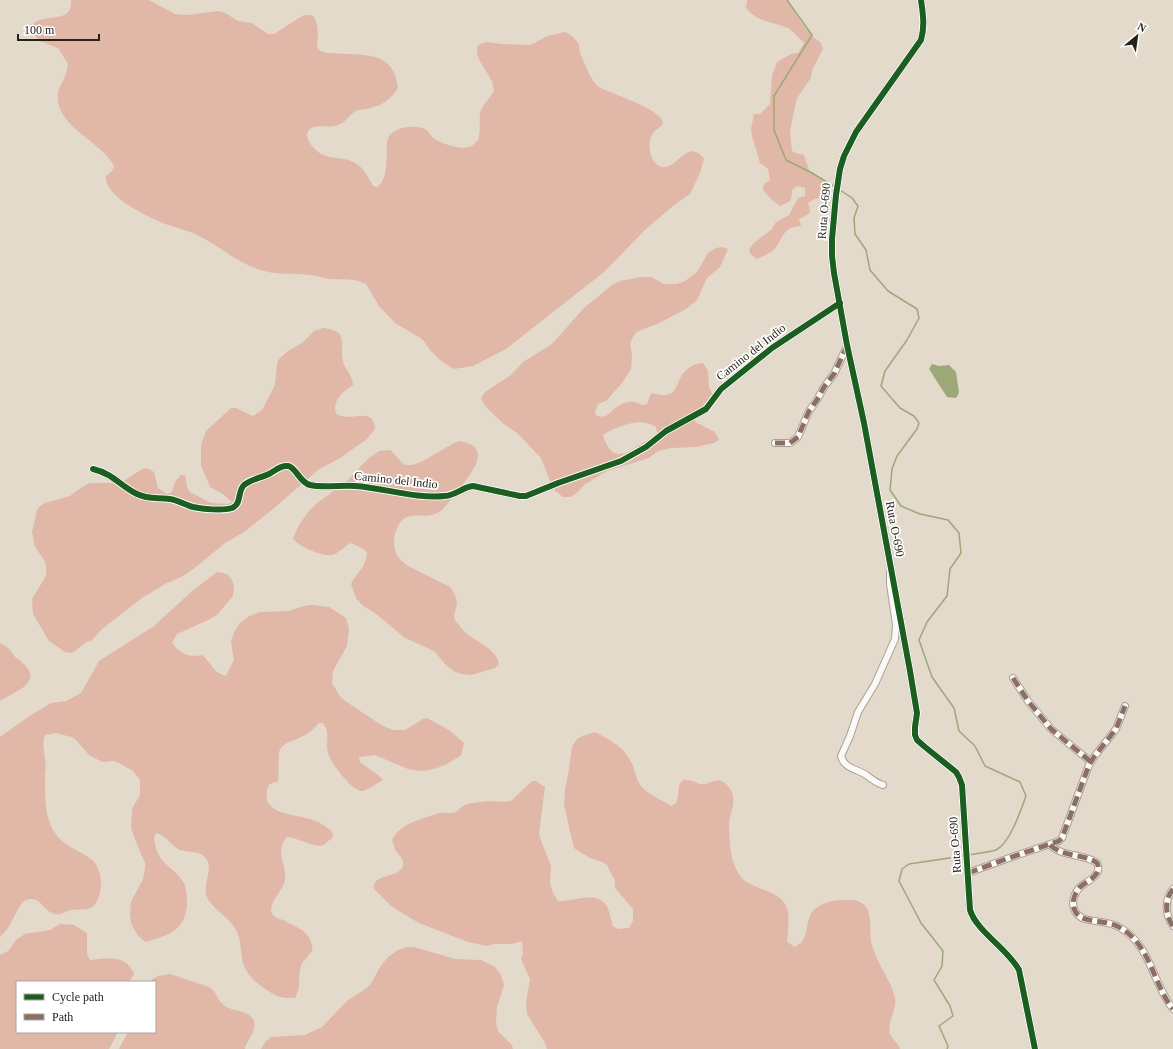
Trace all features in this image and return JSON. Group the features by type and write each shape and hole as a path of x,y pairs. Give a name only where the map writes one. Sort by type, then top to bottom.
{"street":[{"name":"Ruta O-690","path":"922,0 924,31 921,40 856,132 844,156 838,181 832,239 834,273 847,345 864,423 916,705 915,735 925,747 956,772 959,777 962,785 970,910 975,921 1014,961 1019,970 1035,1049"},
{"name":"Camino del Indio","path":"93,469 106,472 136,494 155,499 170,499 193,507 219,510 235,506 238,502 240,491 247,484 279,468 289,466 293,468 302,481 310,485 356,486 436,497 453,495 469,486 474,486 520,496 531,495 558,483 621,461 646,447 666,432 706,409 721,389 772,348 840,303"},
{"path":"775,443 790,443 798,438 809,411 834,374 847,345"},
{"path":"883,785 876,783 866,775 847,766 841,756 858,712 877,680 895,639 896,625 890,581 891,566"},
{"path":"1013,678 1031,705 1051,729 1091,762"},
{"path":"968,873 1009,858 1058,843 1062,838 1091,762 1116,729 1125,706"},
{"path":"1050,845 1061,852 1090,859 1097,863 1099,868 1097,873 1081,887 1075,896 1073,903 1074,910 1082,918 1114,925 1131,936 1148,957 1163,993 1173,1009"},
{"path":"1173,889 1168,897 1166,908 1168,917 1173,926"}],"shaded area":[{"path":"71,0 149,0 175,14 188,15 218,11 225,13 238,21 252,23 268,34 274,34 305,15 311,15 314,17 317,24 317,47 322,52 375,57 390,66 395,75 398,88 385,102 354,112 340,124 334,126 315,127 307,132 309,141 317,151 326,156 344,159 360,166 367,174 373,186 378,187 385,174 388,139 393,132 401,128 422,128 436,140 450,146 461,148 470,147 478,140 480,130 480,113 482,107 494,91 492,81 477,54 478,45 486,42 530,45 548,36 564,32 572,36 578,43 580,53 586,67 596,85 647,108 656,113 661,119 663,124 653,133 650,139 651,155 656,164 665,167 670,166 688,152 693,151 698,153 704,159 700,173 690,194 674,205 646,229 604,272 506,349 473,366 454,369 440,360 422,339 395,323 379,306 366,284 352,280 330,279 312,275 275,273 255,268 247,265 199,236 161,222 142,213 117,196 107,183 106,176 112,171 114,166 100,149 71,124 63,115 59,105 58,93 66,74 68,64 58,48 40,41 34,34 31,27 38,20 65,15 70,9"},
{"path":"747,0 787,0 806,29 821,43 823,49 812,70 811,78 797,98 790,130 792,151 804,155 809,170 826,182 831,194 826,200 817,198 808,203 810,210 809,214 799,219 801,226 789,229 782,236 775,249 756,259 750,253 749,249 754,243 772,229 776,222 789,215 798,198 805,196 805,188 797,186 792,190 790,200 780,206 763,190 764,184 770,180 768,169 760,163 751,129 754,114 760,114 770,104 772,76 777,62 791,54 798,53 804,43 793,31 788,28 761,19 751,13 746,8"},
{"path":"722,247 728,249 720,267 707,278 697,300 686,309 659,323 637,332 634,335 630,343 632,355 631,369 622,383 606,401 598,404 595,412 596,415 604,417 625,402 635,402 643,405 647,404 651,393 663,395 670,394 673,392 684,372 688,368 699,363 703,363 708,371 709,387 714,398 695,415 695,421 715,432 719,440 714,443 696,447 671,448 658,451 649,458 607,471 584,485 571,497 563,497 553,489 541,458 517,433 505,425 489,410 481,398 485,392 511,375 523,362 552,344 584,308 612,285 620,281 640,277 651,277 664,284 677,284 685,281 697,272 708,253 716,248","holes":["641,422 656,427 657,434 652,439 623,453 614,453 606,444 603,436 604,434 627,424"]},
{"path":"323,328 331,329 340,335 342,339 343,362 353,385 337,400 335,408 336,413 347,417 367,416 371,418 374,422 375,429 367,439 340,458 318,470 273,509 244,532 225,543 196,567 183,576 165,584 142,598 102,629 91,641 86,642 71,653 65,652 49,641 33,614 32,599 46,576 46,565 35,547 32,532 37,510 40,506 45,503 70,496 89,483 120,483 144,468 154,472 158,488 167,494 172,492 179,477 181,475 185,475 187,487 190,492 211,503 228,504 232,502 223,494 210,487 201,465 201,445 206,431 231,408 236,408 253,416 262,410 275,385 277,364 279,359 288,351 302,343 314,331"},
{"path":"932,364 939,366 949,365 956,372 959,393 956,398 947,397 929,369"},
{"path":"460,441 475,447 478,454 472,471 442,510 433,515 411,516 403,520 399,524 395,534 394,546 398,557 408,566 450,587 457,602 454,615 456,622 466,633 490,650 497,659 499,664 495,668 471,675 455,672 447,666 434,651 405,638 375,613 362,605 356,598 351,584 365,563 367,553 362,548 351,543 337,553 328,555 317,553 299,544 293,538 299,525 309,511 317,503 346,482 368,459 379,451 390,450 404,464 412,465 425,460"},
{"path":"217,572 228,575 232,580 234,585 233,596 217,615 177,634 172,643 178,650 188,655 202,655 218,673 226,676 234,660 231,642 234,632 240,623 249,616 260,612 288,611 312,605 329,607 346,618 349,629 347,646 333,671 332,683 341,698 381,725 393,730 405,730 427,718 449,730 464,743 461,755 442,766 423,771 408,769 375,755 359,757 360,762 383,780 363,791 354,787 348,782 333,763 327,749 327,731 323,723 319,723 308,733 285,744 280,749 278,782 274,782 268,786 267,790 267,799 270,805 282,812 318,822 332,831 333,837 325,844 317,845 287,837 281,848 285,880 273,903 271,908 272,912 274,916 303,931 312,944 312,951 301,966 299,986 295,998 280,997 270,992 254,980 246,971 236,930 230,921 214,907 208,899 206,887 209,867 205,857 196,852 180,850 163,836 156,833 154,841 157,851 166,864 182,880 185,886 187,898 186,913 179,926 169,934 146,942 138,936 131,923 131,902 143,879 145,863 131,827 132,809 140,795 140,780 133,771 119,763 114,761 103,762 90,756 75,739 56,733 45,735 43,744 46,763 45,795 48,816 56,834 63,841 95,863 100,876 100,892 96,903 90,908 71,910 58,914 50,912 38,901 31,899 26,900 19,908 8,928 0,937 0,737 51,703 66,701 81,693 99,661 154,626 191,592"},
{"path":"0,643 7,647 15,657 27,667 30,674 30,679 21,689 0,701"},
{"path":"595,732 622,749 630,760 638,782 642,788 671,806 676,803 679,788 683,780 690,780 704,784 721,780 728,786 733,796 733,805 729,824 731,850 734,864 737,871 745,881 770,892 782,900 786,905 788,912 787,942 795,947 803,941 811,914 814,909 821,905 831,901 844,900 857,901 864,905 868,910 870,917 871,941 875,955 891,985 895,998 895,1007 889,1030 891,1036 900,1049 547,1049 545,1043 527,1014 526,1002 530,979 521,959 523,954 522,941 512,944 494,944 487,946 468,942 419,923 391,906 374,889 375,883 378,880 394,874 402,868 403,862 396,851 392,840 401,829 407,825 419,819 439,813 455,812 468,804 484,801 511,801 532,781 536,781 545,787 539,833 551,866 550,883 553,893 558,901 590,897 596,898 606,905 613,926 618,929 629,928 633,921 633,909 615,888 615,881 607,865 590,858 574,848 564,805 572,747 580,737"},
{"path":"60,924 74,925 87,933 87,954 90,960 110,958 121,960 130,967 134,973 129,981 16,981 16,1033 117,1033 109,1049 0,1049 0,955 8,951 17,939 25,934 50,930"},
{"path":"414,947 455,959 481,960 495,967 501,975 504,985 497,1007 496,1023 498,1031 512,1045 513,1049 261,1049 266,1041 271,1037 305,1035 322,1027 348,1000 370,985 380,967 388,957 398,950"},
{"path":"170,974 209,987 220,1002 225,1006 250,1016 253,1020 254,1028 245,1049 119,1049 127,1033 156,1033 156,981 150,981 158,976"}],"waterway":[{"path":"787,0 812,35 774,96 774,130 786,160 835,187"},
{"path":"840,190 852,198 858,206 854,218 855,234 866,250 870,270 888,291 917,309 919,318 907,340 885,371 881,386 900,408 914,416 919,423 917,429 897,456 892,469 890,490 901,506 920,514 948,520 959,533 961,553 950,569 947,596 927,622 919,640 932,677 954,708 959,731 975,746 985,766 1020,782 1026,796 1014,826 1006,841 994,851 969,855"},
{"path":"947,1049 948,1046 939,1026 953,1016 950,1006 934,980 942,966 943,951 921,923 899,881 902,869 909,864 963,856"}],"marked path":[{"path":"775,443 790,443 798,437 809,411 834,374 846,348"},
{"path":"1013,678 1028,701 1051,729 1091,762"},
{"path":"968,873 1059,841 1062,838 1089,765 1116,729 1125,706"},
{"path":"1050,845 1061,852 1086,858 1097,863 1098,871 1096,874 1080,887 1075,895 1073,904 1075,912 1082,918 1113,924 1128,933 1137,942 1144,953 1166,999 1173,1009"},
{"path":"1173,889 1167,903 1168,917 1173,926"}],"cycle path":[{"path":"921,0 923,15 921,40 856,132 844,156 840,169 836,195 832,256 847,345 864,423 910,671 917,713 915,735 917,740 956,772 959,777 962,785 970,910 979,926 1007,954 1019,970 1035,1049"},
{"path":"93,469 112,477 131,491 141,496 150,498 166,498 193,507 212,509 232,508 237,504 244,485 285,466 291,467 303,481 315,486 355,486 434,497 449,495 473,486 526,496 621,461 646,447 666,431 706,409 721,389 772,348 840,303"}]}
